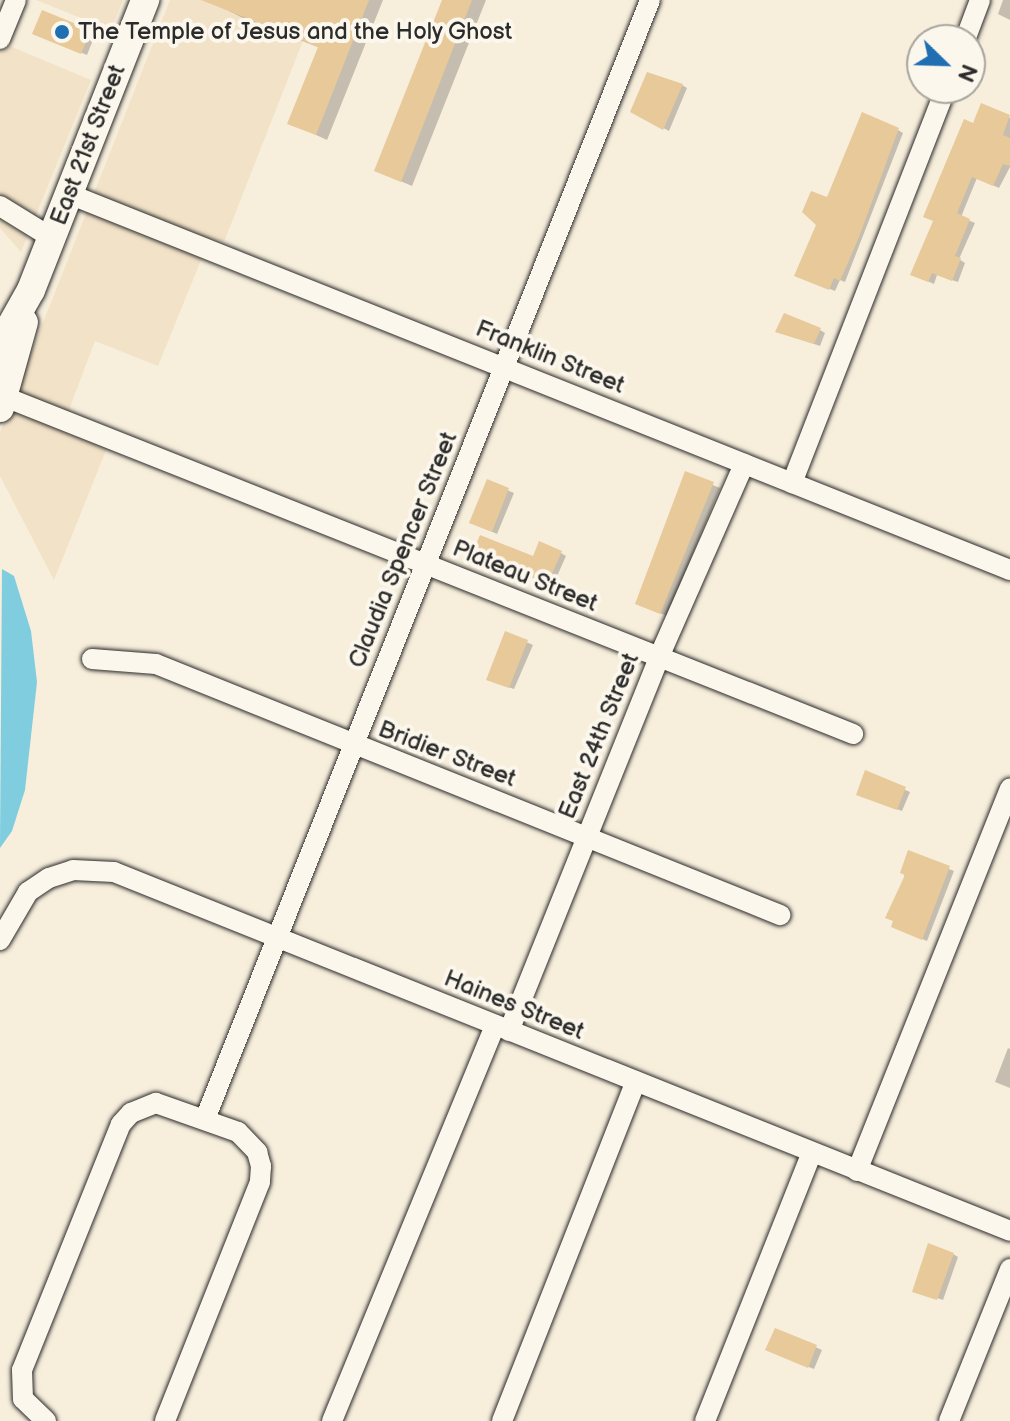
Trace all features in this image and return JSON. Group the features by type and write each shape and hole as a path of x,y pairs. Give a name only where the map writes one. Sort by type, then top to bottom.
{"street":[{"path":"0,39 16,0"},
{"name":"East 21st Street","path":"1,400 31,290 145,0"},
{"name":"Claudia Spencer Street","path":"205,1119 650,0"},
{"path":"971,24 980,0"},
{"path":"792,483 940,104"},
{"name":"Franklin Street","path":"69,194 1010,570"},
{"path":"0,206 52,238"},
{"name":"East 21st Street","path":"0,345 31,290"},
{"name":"Plateau Street","path":"1,400 853,734"},
{"name":"East 24th Street","path":"332,1421 587,837 659,657 744,464"},
{"name":"Bridier Street","path":"92,659 156,664 780,915"},
{"path":"857,1171 1010,789"},
{"name":"Haines Street","path":"0,940 9,917 28,892 49,878 96,868 1010,1231"},
{"path":"502,1421 636,1081"},
{"path":"44,1420 23,1399 22,1370 121,1124 131,1113 156,1103 205,1119 250,1141 261,1166 260,1182 165,1421"},
{"path":"705,1421 812,1152"},
{"path":"949,1421 1010,1269"}],"shaded area":[{"path":"36,0 123,0 111,30"},
{"path":"170,0 319,0 224,242 210,238 158,366 95,341 61,431 107,448 54,580 0,476 0,432"},
{"path":"0,42 91,80 21,252 0,228"}],"water":[{"path":"2,569 14,576 31,631 37,682 25,790 12,831 0,848"}],"building":[{"path":"201,0 369,0 316,135 287,124 318,47"},
{"path":"442,0 472,0 401,182 374,171"},
{"name":"The Temple of Jesus and the Holy Ghost","path":"42,10 91,30 81,54 32,34"},
{"path":"647,72 683,84 663,130 630,112"},
{"path":"981,104 1010,115 1003,135 1010,138 1010,166 1003,164 993,186 972,177 957,213 970,219 955,256 961,258 952,281 932,273 928,282 910,275 933,221 923,217 964,119 973,123"},
{"path":"862,112 899,128 840,281 834,278 829,290 794,276 816,225 802,212 811,191 827,197"},
{"path":"784,313 821,328 814,344 775,332"},
{"path":"685,471 714,482 660,614 635,604"},
{"path":"487,479 509,488 492,532 469,523"},
{"path":"480,535 533,556 539,541 562,551 548,583 471,557"},
{"path":"505,631 528,640 509,688 486,680"},
{"path":"865,770 906,787 897,810 856,795"},
{"path":"908,850 950,866 922,940 891,927 893,921 885,918 905,875 900,873"},
{"path":"928,1243 954,1253 937,1300 912,1292"},
{"path":"775,1328 817,1345 808,1368 765,1350"}],"place":[{"name":"The Temple of Jesus and the Holy Ghost","path":"62,32"}]}
